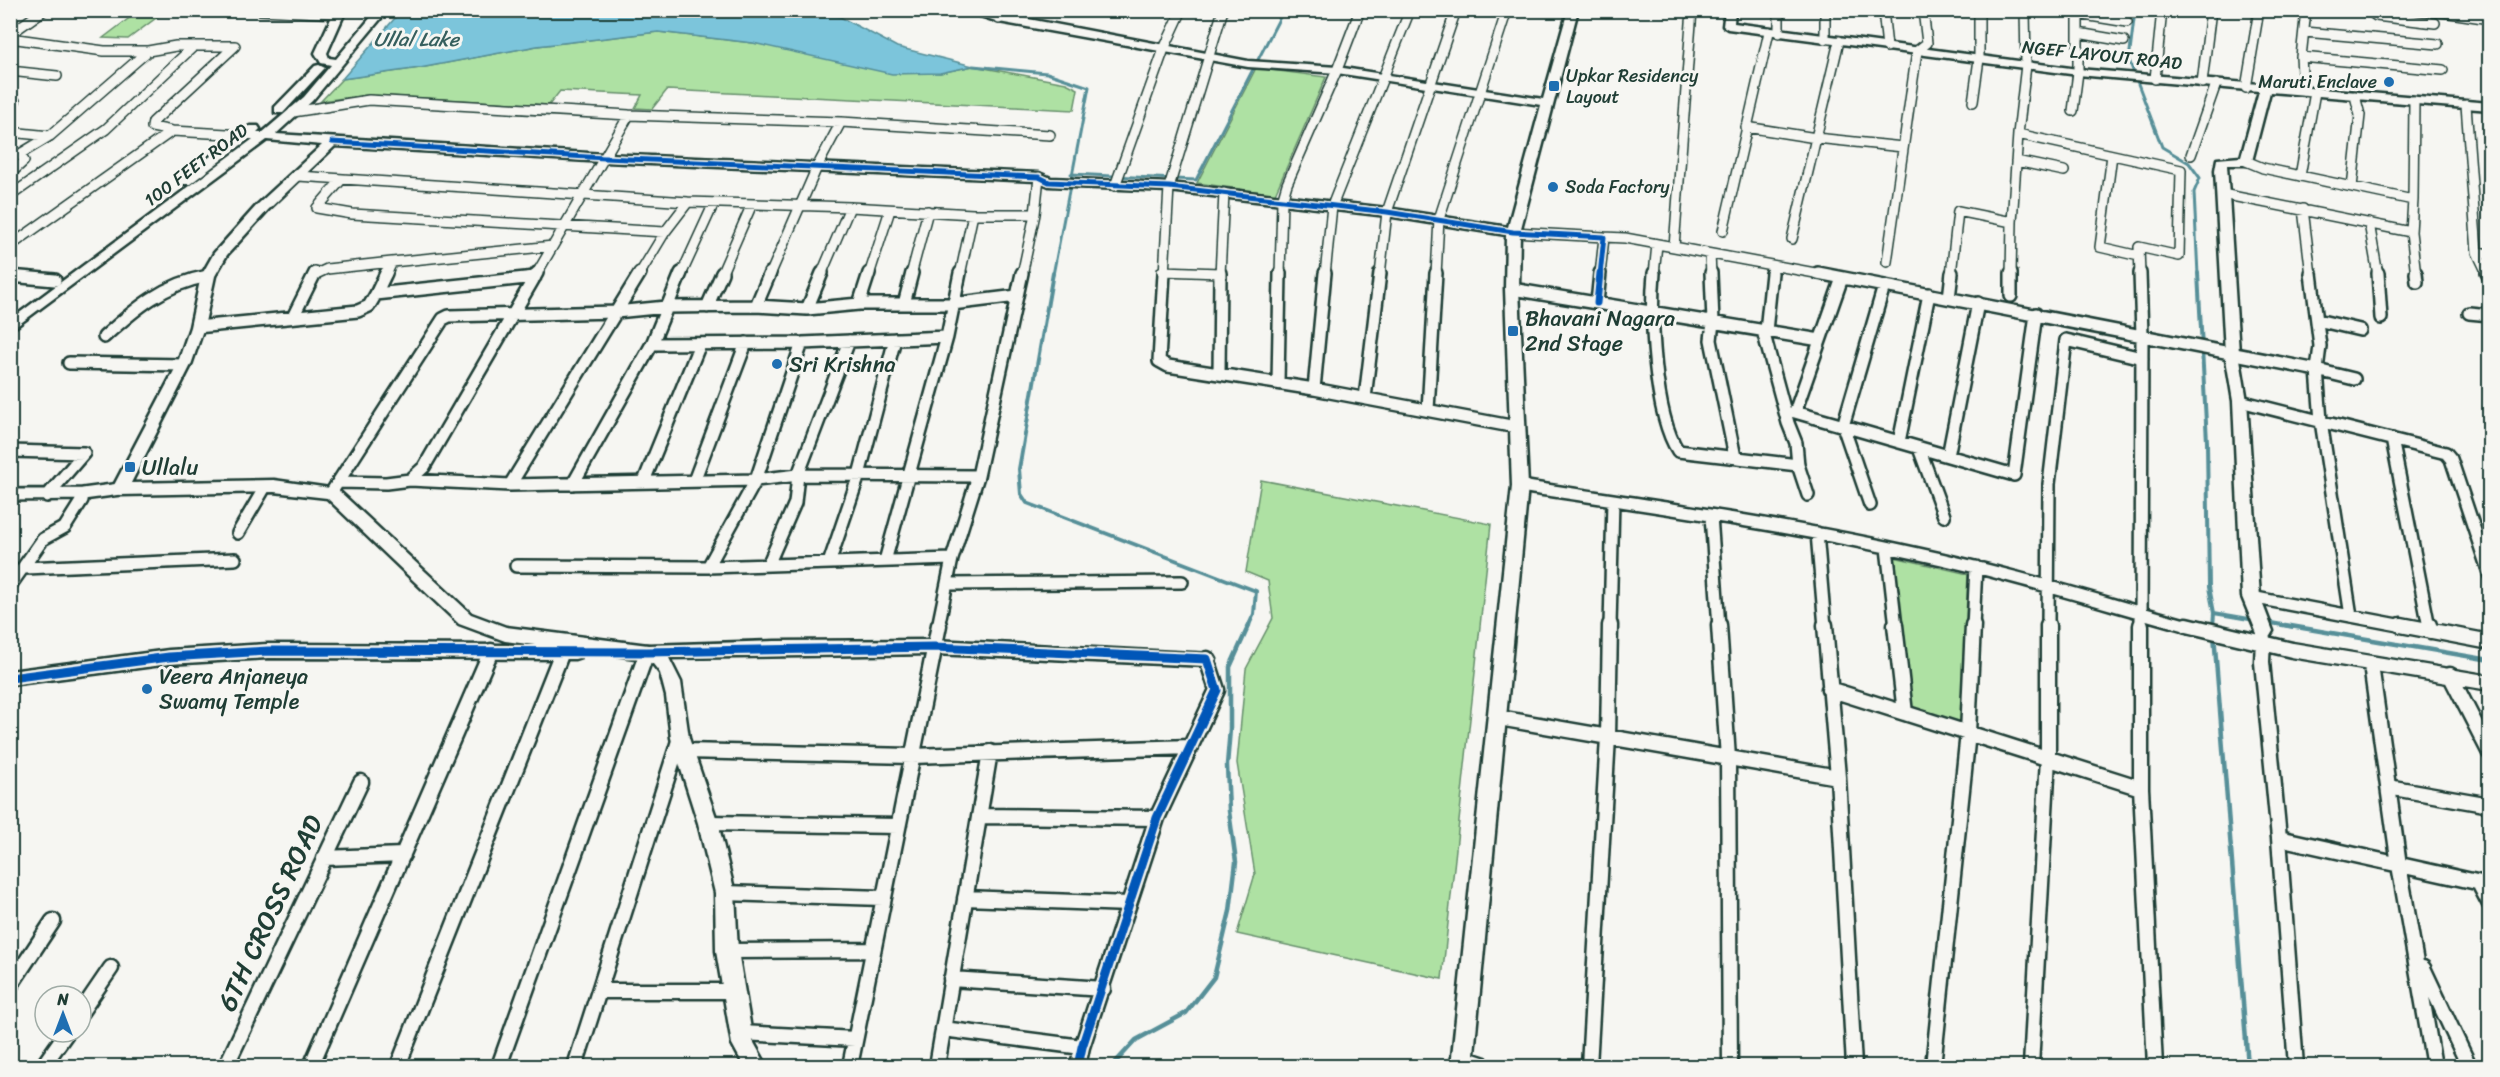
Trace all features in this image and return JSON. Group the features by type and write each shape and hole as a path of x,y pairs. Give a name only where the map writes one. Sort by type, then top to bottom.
{"street":[{"path":"10,36 44,10"},
{"path":"260,10 341,12 321,53 331,61"},
{"name":"100 FEET ROAD","path":"10,313 255,136 293,112 308,99 331,61 371,10"},
{"name":"100 FEET ROAD","path":"10,327 255,136 383,10"},
{"path":"967,10 999,19 1248,64 1337,70 1549,103"},
{"path":"999,19 1010,10"},
{"path":"1115,186 1164,49 1182,10"},
{"path":"1224,10 1169,187 1162,271 1159,361 1168,366 1314,389 1516,427"},
{"path":"1278,383 1282,201 1360,10"},
{"path":"1314,389 1332,206 1381,78 1410,10"},
{"path":"1365,398 1386,212 1456,10"},
{"path":"1428,410 1439,219 1482,93 1507,10"},
{"path":"1468,1065 1520,486 1512,289 1513,232 1573,10"},
{"path":"1674,247 1692,10"},
{"name":"NGEF LAYOUT ROAD","path":"1730,10 1728,26 2078,72 2265,90 2309,91 2490,107"},
{"path":"1723,231 1746,127 1779,10"},
{"path":"1825,10 1825,39"},
{"path":"1883,10 1887,47"},
{"path":"1887,262 1917,51 1927,43 1923,10"},
{"path":"1973,102 1979,59 1979,10"},
{"path":"2011,296 2012,222 2018,134 2026,65 2025,10"},
{"path":"2155,79 2162,10"},
{"path":"2202,83 2211,10"},
{"path":"2246,88 2259,10"},
{"path":"2300,176 2309,91 2301,57 2306,10"},
{"path":"2368,10 2376,16 2435,23"},
{"path":"2429,10 2490,18"},
{"path":"2073,111 2078,72 2078,14 2089,13 2127,22"},
{"path":"2305,32 2438,44"},
{"path":"2078,33 2124,41"},
{"path":"10,36 104,51 235,46 153,123 152,127 172,131 604,158 1040,177 1049,182 1169,187 1224,193 1439,219 1513,232 1604,237 1657,244 2036,314 2354,379"},
{"path":"1792,239 1839,41"},
{"path":"10,196 106,129 194,46"},
{"path":"24,161 20,154 50,136 148,51"},
{"path":"2301,57 2443,70"},
{"path":"10,71 57,76"},
{"path":"2191,154 2216,84"},
{"path":"2246,161 2265,90"},
{"path":"2352,188 2360,115 2355,96"},
{"path":"293,112 369,100 629,115 841,122 1050,135"},
{"path":"2414,101 2411,232 2417,282"},
{"path":"2466,105 2477,252 2490,279"},
{"path":"410,480 424,467 629,115"},
{"path":"756,306 817,167 841,122"},
{"path":"1746,127 1816,138 1903,147"},
{"path":"12,244 172,131"},
{"path":"10,132 50,136"},
{"path":"2018,134 2181,170 2179,255 2139,247 2142,335 2141,788 2155,1066"},
{"path":"120,489 184,365 197,327 208,276 221,254 263,207 332,142"},
{"path":"2112,154 2100,247 2139,256"},
{"path":"10,160 24,161"},
{"path":"10,174 24,161"},
{"path":"2016,161 2064,171"},
{"path":"2296,1066 2262,662 2263,637 2258,614 2251,597 2240,401 2232,353 2221,162 2246,161 2263,168 2413,200"},
{"path":"298,176 688,202 974,214 1035,214"},
{"path":"850,1066 952,559 978,476 1035,214 1040,177"},
{"path":"342,179 316,208 352,214 665,232"},
{"path":"1219,374 1224,193"},
{"path":"2222,194 2411,232"},
{"path":"510,485 665,232 688,202"},
{"path":"573,484 652,344 666,307 714,203"},
{"path":"707,306 752,204"},
{"path":"807,309 850,207"},
{"path":"2302,209 2320,346 2317,370 2321,421 2351,616"},
{"path":"859,304 890,210"},
{"path":"904,304 928,211"},
{"path":"1949,298 1958,212 2012,222"},
{"path":"885,561 947,337 952,304 974,214"},
{"path":"2369,223 2379,281 2380,318"},
{"path":"1598,303 1604,237"},
{"path":"1657,244 1652,312 1666,423 1673,447 1690,454 1798,465"},
{"path":"293,317 315,273 327,269 553,246"},
{"path":"2477,252 2490,254"},
{"path":"1710,254 1713,322 1711,340 1735,457"},
{"path":"197,327 358,311 369,306 392,262"},
{"path":"1773,266 1764,331 1788,423 1796,443 1798,465 1808,495"},
{"path":"1162,271 1220,273"},
{"path":"10,276 55,280"},
{"path":"105,336 153,295 187,278 208,276"},
{"path":"376,294 535,277"},
{"path":"1842,278 1796,412 2014,475 2036,314"},
{"path":"1870,505 1843,426 1884,286"},
{"path":"1512,289 1820,340"},
{"path":"1899,442 1929,294"},
{"path":"335,488 443,320 455,315 616,312 707,306 807,309 859,304 952,304 1017,296"},
{"path":"1948,456 1978,303"},
{"path":"2469,313 2490,315"},
{"path":"2317,320 2360,330"},
{"path":"652,344 802,343 947,337"},
{"path":"829,563 859,475 895,339"},
{"path":"2031,1066 2048,759 2049,484 2066,340 2142,358"},
{"path":"768,565 795,503 798,476 849,341"},
{"path":"694,481 746,343"},
{"path":"708,567 756,480 802,343"},
{"path":"644,481 700,344"},
{"path":"69,363 184,365"},
{"path":"2240,401 2446,453 2451,459 2490,576"},
{"path":"2392,439 2430,631"},
{"path":"1919,448 1944,516"},
{"path":"10,452 84,453 47,496"},
{"path":"10,495 47,496 120,489 335,488 410,480 510,485 756,480 798,476 978,476"},
{"path":"1520,486 1817,533 1977,567 2142,614 2263,637 2371,665 2450,675 2490,683"},
{"path":"238,533 265,487"},
{"path":"335,488 465,619 505,634 646,652 658,657 665,664 672,681 682,746 708,823 724,893 727,951 743,1044 756,1066"},
{"path":"10,586 25,568 43,539 65,527 82,500 83,494"},
{"path":"1589,1066 1608,737 1613,500"},
{"path":"1712,516 1728,758 1730,1066"},
{"path":"1817,533 1838,777 1854,1066"},
{"path":"1887,548 1905,713"},
{"path":"25,568 235,559"},
{"path":"516,566 708,567 952,559"},
{"path":"1933,1066 1968,734 1977,567"},
{"path":"948,584 1182,582"},
{"path":"2251,597 2490,642"},
{"path":"10,678 169,657 268,651 646,652 934,647 1207,659 1217,690 1157,818 1082,1047 1078,1066"},
{"path":"311,1066 491,651"},
{"path":"398,1066 562,652"},
{"path":"499,1066 646,652"},
{"path":"2371,665 2399,865 2434,1066"},
{"path":"2450,675 2490,753"},
{"path":"1829,689 2141,788"},
{"path":"1499,718 1838,777"},
{"path":"682,746 912,756 1191,747"},
{"path":"575,1066 682,746"},
{"path":"937,1066 990,752"},
{"name":"6TH CROSS ROAD","path":"226,1066 361,782"},
{"path":"2388,787 2490,805"},
{"path":"979,816 1157,818"},
{"path":"708,823 898,826"},
{"path":"2278,838 2484,884 2490,904"},
{"path":"324,858 403,855"},
{"path":"724,893 883,898"},
{"path":"965,898 1130,904"},
{"path":"10,986 53,921"},
{"path":"727,951 873,950"},
{"path":"2416,954 2469,1066"},
{"path":"93,994 111,968"},
{"path":"951,979 1103,988"},
{"path":"599,991 734,991"},
{"path":"943,1029 1082,1047"},
{"path":"741,1033 855,1039"},
{"path":"43,1066 59,1044"}],"green space":[{"path":"136,13 160,15 128,39 103,38"},
{"path":"658,32 753,43 940,73 973,66 1066,83 1078,89 1074,110 667,90 652,109 635,108 642,95 560,91 549,105 368,95 321,101 342,79 420,68 537,46"},
{"path":"1256,68 1326,77 1275,194 1197,183"},
{"path":"1261,480 1491,524 1442,979 1237,934 1255,874 1237,763 1246,669 1273,618 1268,581 1246,572"},
{"path":"1894,557 1968,574 1961,725 1912,708"}],"water":[{"name":"Ullal Lake","path":"402,10 829,11 897,47 973,66 940,73 892,74 753,43 658,32 537,46 420,68 342,79"}],"waterway":[{"path":"1072,174 1196,180 1280,17 1289,10"},
{"path":"2131,10 2134,19 2129,60 2162,147 2189,163 2200,178 2194,192 2198,275"},
{"path":"973,66 1047,73 1089,87 1072,174"},
{"path":"1053,275 1072,174"},
{"path":"1053,273 1019,469 1021,494 1027,503 1256,591 1254,614 1248,627"},
{"path":"2198,273 2207,442 2209,587 2214,613"},
{"path":"2213,627 2214,613"},
{"path":"2214,613 2255,620"},
{"path":"2266,622 2293,627"},
{"path":"1112,1066 1136,1040 1186,1013 1214,977 1230,911 1236,862 1229,811 1227,765 1230,729 1230,667 1249,625"},
{"path":"2285,625 2490,660"},
{"path":"2214,634 2248,1066"}],"cycle path":[{"path":"332,142 605,158 1039,177 1049,182 1169,187 1387,212 1513,232 1604,237 1597,303"},
{"path":"10,678 169,657 268,651 647,652 934,647 1207,659 1217,690 1157,818 1082,1047 1078,1066"}],"place":[{"name":"Maruti Enclave","path":"2389,82"},
{"name":"Upkar Residency Layout","path":"1554,86"},
{"name":"Soda Factory","path":"1553,187"},
{"name":"Bhavani Nagara 2nd Stage","path":"1513,331"},
{"name":"Sri Krishna","path":"777,364"},
{"name":"Ullalu","path":"130,467"},
{"name":"Veera Anjaneya Swamy Temple","path":"147,689"}]}
